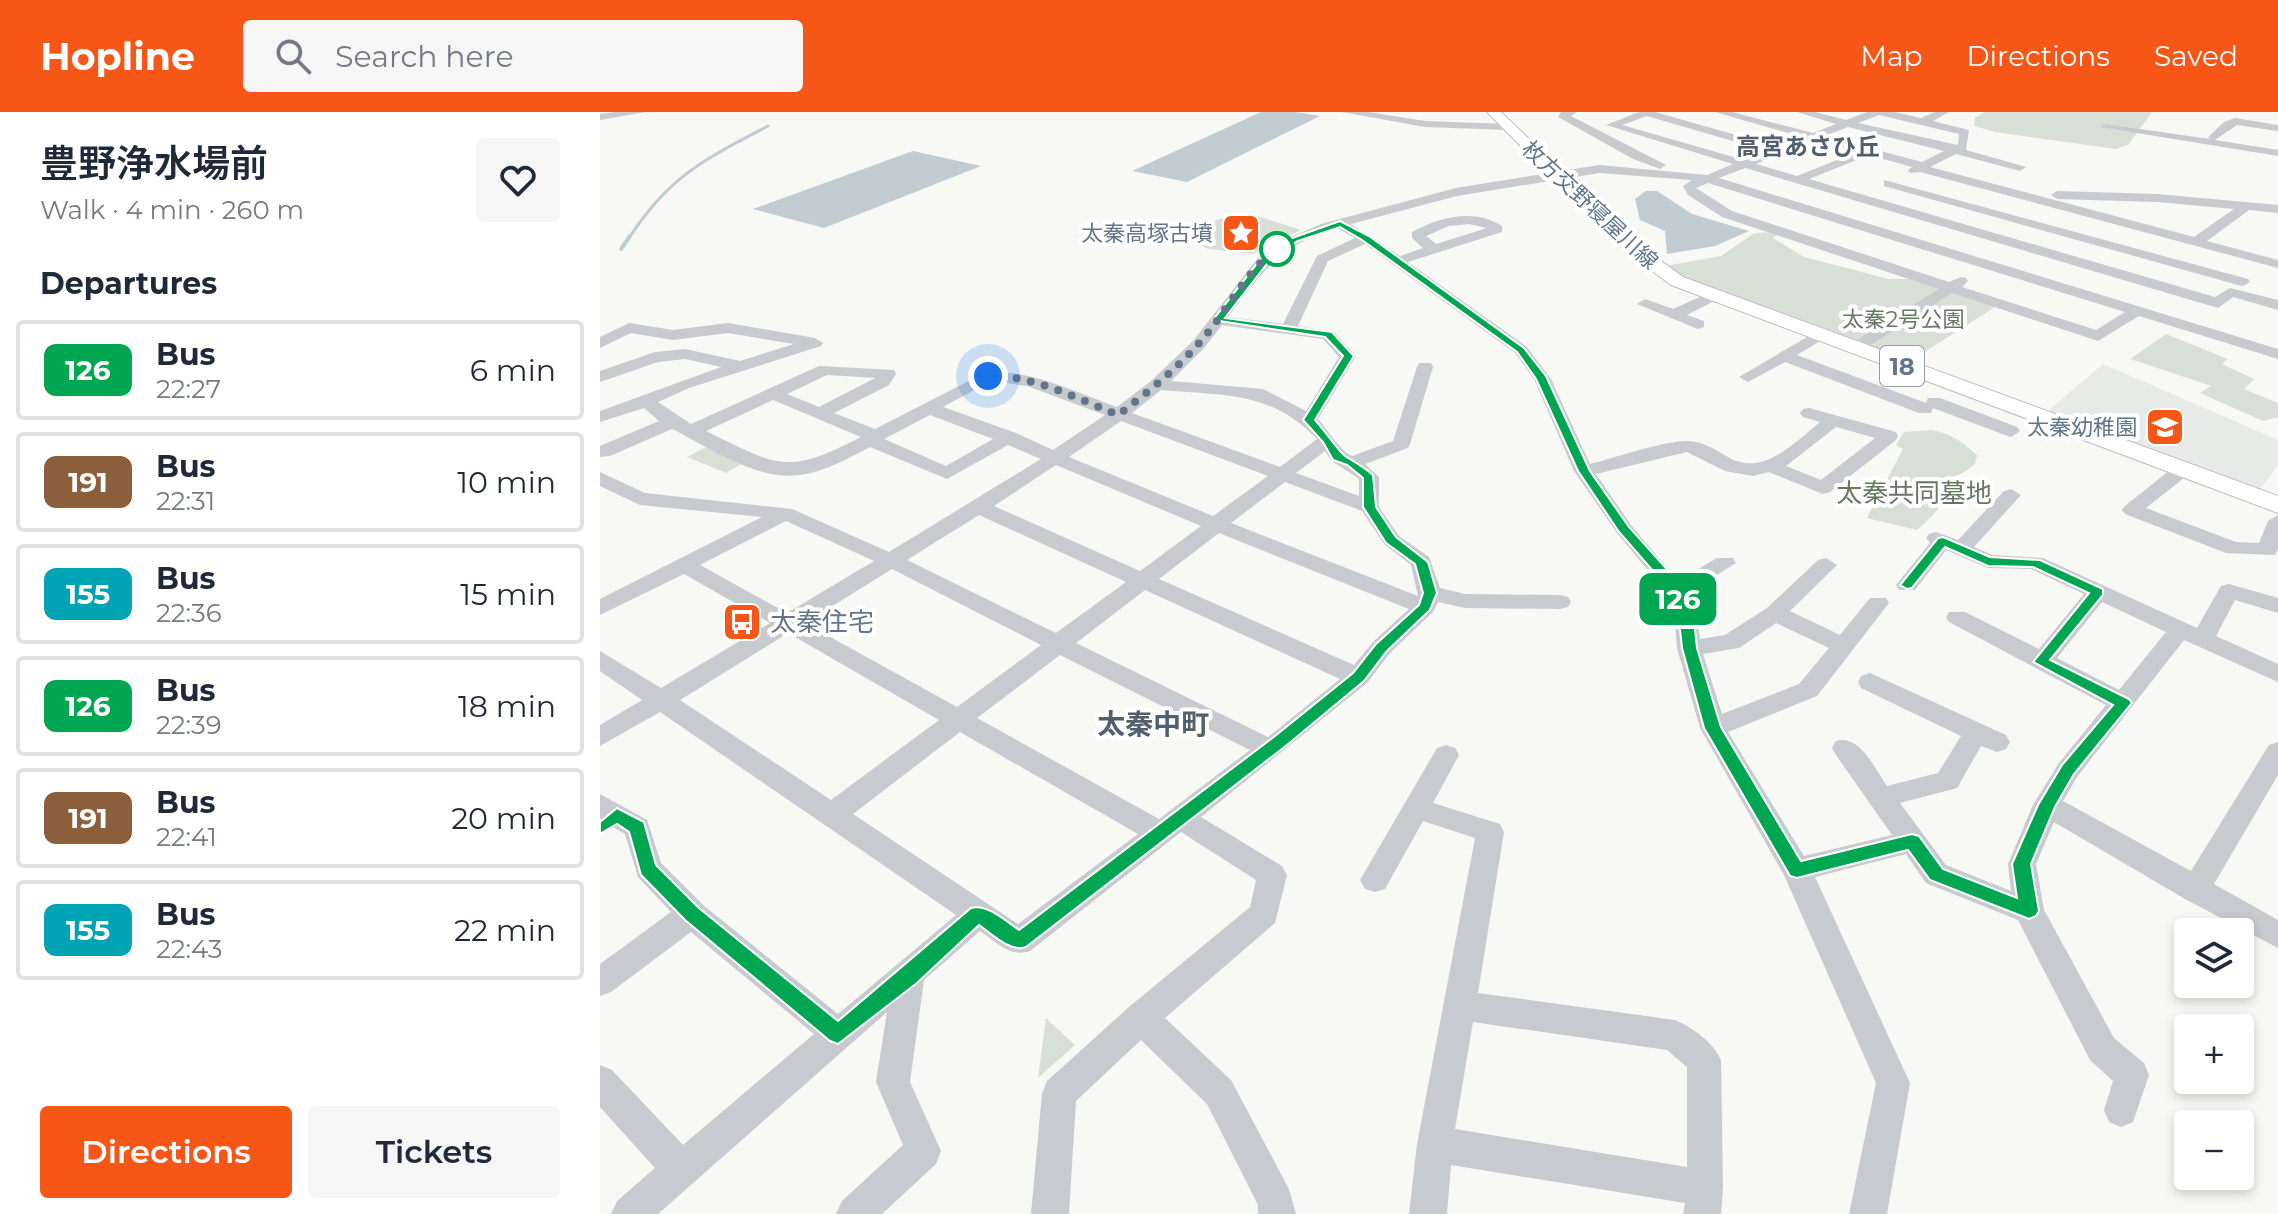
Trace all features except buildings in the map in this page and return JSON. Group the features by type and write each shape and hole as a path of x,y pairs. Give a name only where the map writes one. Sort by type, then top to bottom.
{"main road":[{"name":"枚方交野寝屋川線","path":"1494,112 1656,270 1713,296 2278,505"}],"street":[{"path":"600,120 615,114 641,112"},
{"path":"1348,112 1425,124 1507,127"},
{"path":"1572,112 1562,115 1637,157 1687,176"},
{"path":"1720,112 1870,151 2019,195 2275,260"},
{"path":"1802,112 2020,167"},
{"path":"1785,231 1963,147 1965,132 1922,122 1878,112 1689,186 1692,192 1717,210 2098,336 2137,311"},
{"path":"1922,122 1944,112"},
{"path":"1590,131 1645,113 1777,150"},
{"path":"2278,128 2232,119 2224,122 2216,134 2278,140"},
{"path":"1611,125 2218,303"},
{"path":"2105,127 2278,153"},
{"path":"1797,180 1870,151"},
{"path":"600,737 978,507 1118,415 1157,385 1199,344 1269,254 1295,239 1340,224 1456,192 1559,173 1615,169 1706,178 2278,354"},
{"path":"1888,183 2236,287 2278,305"},
{"path":"2019,195 2167,198 2278,209"},
{"path":"2129,224 2167,198"},
{"path":"2197,242 2249,204"},
{"path":"1855,348 1951,286 2080,211"},
{"path":"1397,261 1435,251 1489,234 1497,229 1469,218 1417,235 1435,251"},
{"path":"1340,224 1366,238 1521,350 1542,379 1584,471 1685,610 1689,648 1713,728 1797,870 1893,1083 1868,1214"},
{"path":"1288,330 1322,259 1366,238"},
{"path":"2188,326 2275,260"},
{"path":"1674,315 1713,296"},
{"path":"1645,304 1698,324"},
{"path":"1218,320 1328,335 1348,356 1309,420"},
{"path":"600,343 629,328 673,335 728,328 815,343 683,384 600,417"},
{"path":"707,359 761,334"},
{"path":"1748,377 1819,335"},
{"path":"605,370 655,357 685,354 742,366"},
{"path":"1785,356 2011,431"},
{"path":"1352,463 1401,444 1425,367"},
{"path":"691,431 825,370 888,374 883,381 820,413"},
{"path":"646,401 672,422 763,466 798,470 841,455 988,376 1006,376 1032,382 1369,507"},
{"path":"1157,385 1263,394 1309,420 1328,440 1338,458 1352,463 1369,477 1369,507 1391,540 1421,562 1428,600"},
{"path":"1909,421 1956,386"},
{"path":"772,394 820,413 947,473 1009,437"},
{"path":"928,408 1009,437 1054,459 1216,526 1428,600 1560,602"},
{"path":"1584,471 1687,446 1701,447 1738,469 1773,467 1823,488 1889,436 1809,413"},
{"path":"1773,467 1832,421"},
{"path":"603,452 672,422"},
{"path":"832,815 1328,440"},
{"path":"2182,470 2132,510 2233,548 2267,550 2278,521"},
{"path":"600,478 640,499 785,513 890,560 1270,749"},
{"path":"1907,585 1947,543 2011,495"},
{"path":"978,507 1358,677"},
{"path":"600,608 785,513"},
{"path":"1947,543 1988,561 2035,563 2278,674"},
{"path":"1674,592 1725,563"},
{"path":"684,565 958,718 1272,875 1264,914 1141,1018 1059,1093 1050,1214"},
{"path":"1689,648 1731,642 1775,613 1826,565"},
{"path":"2121,1110 2132,1075 2102,1049 2029,911 2022,864 2047,805 2068,770 2124,703 2192,634 2229,591 2278,606"},
{"path":"2041,662 2098,592"},
{"path":"600,659 1019,941 1270,749 1358,677 1382,647 1428,600"},
{"path":"1713,728 1808,690 1878,603"},
{"path":"1775,613 1844,646"},
{"path":"1957,617 2124,703"},
{"path":"1870,682 1986,737 1947,781 1881,798"},
{"path":"1845,748 1936,874 2029,911"},
{"path":"2195,890 2278,752"},
{"path":"1375,880 1446,755"},
{"path":"2047,805 2278,935 2278,944"},
{"path":"1416,808 1490,832 1435,1144 1428,1214"},
{"path":"606,816 637,828 648,869 692,914 838,1034"},
{"path":"1797,870 1912,841"},
{"path":"600,982 692,914"},
{"path":"630,1214 978,914"},
{"path":"855,1214 923,1151 893,1082 909,976"},
{"path":"1435,1144 1704,1201 1704,1060 1675,1036 1459,1005"},
{"path":"1141,1018 1219,1092 1276,1202 1277,1214"},
{"path":"600,1082 681,1170"}],"shaded area":[{"path":"1261,112 1320,116 1187,182 1132,171"},
{"path":"913,151 981,166 824,228 753,209"},
{"path":"1646,191 1657,191 1692,214 1749,231 1715,246 1667,254 1665,231 1640,220 1635,199"},
{"name":"太秦幼稚園","path":"2103,364 2278,440 2278,465 2259,490 2046,413"}],"green space":[{"path":"1985,112 2152,112 2128,145 2116,149 1995,132 1974,126 1975,118"},
{"path":"1257,216 1301,230 1252,254 1208,249 1195,242 1204,226 1211,222"},
{"name":"太秦2号公園","path":"1765,232 1777,235 1773,238 1804,257 1889,279 1912,279 1998,305 1909,362 1683,277 1665,266 1721,256 1753,234"},
{"path":"2166,334 2228,359 2222,364 2254,379 2244,389 2278,403 2278,417 2263,421 2200,393 2211,386 2130,359"},
{"name":"太秦共同墓地","path":"1930,430 1950,436 1966,446 1977,455 1975,464 1963,473 1944,480 1938,508 1917,530 1867,518 1903,449 1896,445 1904,432"},
{"path":"706,447 742,464 726,473 687,457"},
{"path":"1046,1018 1075,1045 1038,1078"}],"waterway":[{"path":"629,238 659,199 690,171 768,126"},
{"path":"621,249 630,236"}],"bus line":[{"name":"126","path":"600,827 617,815 637,828 648,869 692,914 838,1034 978,914 1019,941 1281,740 1358,677 1382,647 1425,607 1430,593 1421,562 1391,540 1369,507 1369,477 1352,463 1338,458 1328,440 1309,420 1348,356 1328,335 1218,320 1269,254 1295,239 1340,224 1366,238 1521,350 1542,379 1584,471 1624,529 1660,570 1685,610 1689,648 1713,728 1797,870 1912,841 1936,874 2029,911 2022,864 2047,805 2068,770 2124,703 2041,662 2098,592 2035,563 1988,561 1943,541 1907,585"}],"place":[{"name":"太秦高塚古墳","path":"1241,233"},
{"name":"太秦幼稚園","path":"2165,427"},
{"name":"太秦住宅","path":"742,622"}],"district":[{"name":"高宮あさひ丘","path":"1808,146"},
{"name":"太秦中町","path":"1153,724"}],"route":[{"path":"988,376 1006,376 1032,382 1118,415 1157,385 1199,344 1262,262 1280,247 1277,249"}]}
